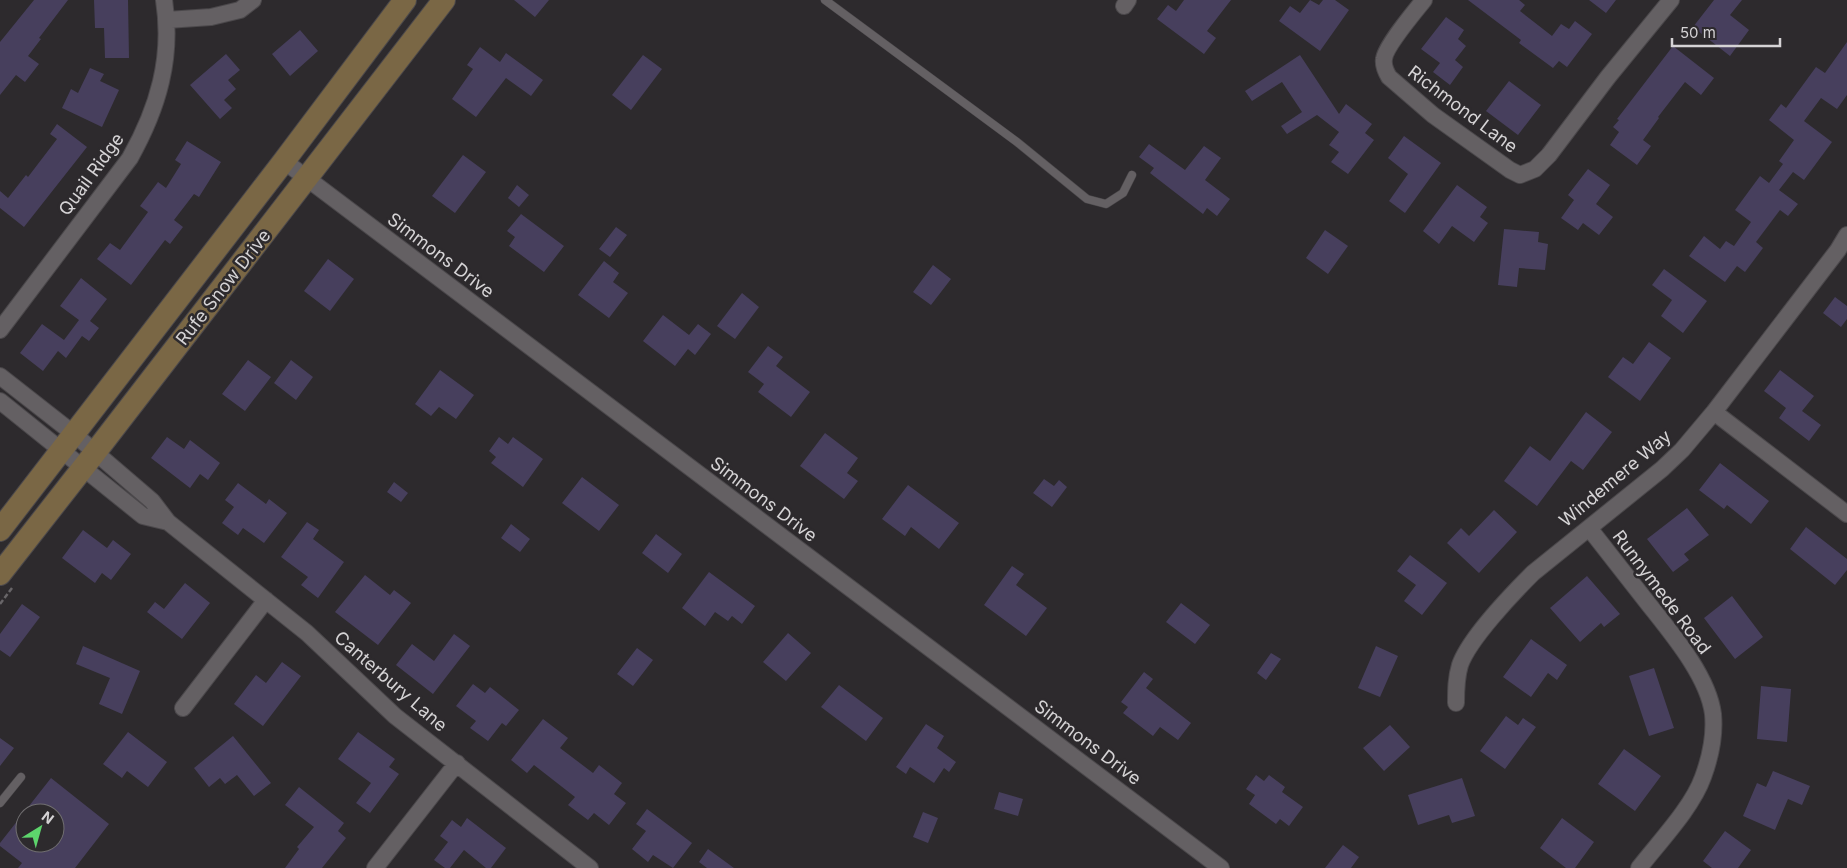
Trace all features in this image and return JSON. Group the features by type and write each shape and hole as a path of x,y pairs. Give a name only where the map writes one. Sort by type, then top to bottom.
{"main road":[{"name":"Rufe Snow Drive","path":"0,574 79,451 284,161 405,0"},
{"name":"Rufe Snow Drive","path":"0,530 79,451 307,178 444,0"}],"street":[{"name":"Quail Ridge","path":"0,330 130,158 145,132 154,110 164,73 167,20 164,0"},
{"path":"167,20 211,16 240,10 253,0"},
{"name":"Richmond Lane","path":"1424,0 1390,47 1384,58 1385,70 1390,77 1433,115 1510,170 1520,175 1535,169 1549,155 1608,77 1671,0"},
{"name":"Simmons Drive","path":"284,161 1221,868"},
{"name":"Windemere Way","path":"1456,703 1456,682 1461,663 1472,643 1533,573 1662,470 1682,450 1714,412 1838,250 1847,235"},
{"path":"0,376 79,451"},
{"path":"0,401 79,451"},
{"path":"1714,412 1847,514"},
{"name":"Canterbury Lane","path":"79,451 143,516 168,522 307,632 395,716 590,868"},
{"name":"Runnymede Road","path":"1589,528 1693,664 1707,693 1713,713 1714,735 1702,778 1687,806 1645,866"},
{"path":"183,708 266,600"},
{"path":"375,868 457,764"}],"lane":[{"path":"826,0 1009,136 1087,199 1106,204 1123,193 1132,175"},
{"path":"0,803 21,777"}],"building":[{"path":"34,0 68,0 39,38 41,39 28,56 39,64 25,82 16,75 0,95 0,42"},
{"path":"94,0 128,0 129,58 105,58 104,28 95,28"},
{"path":"514,0 549,0 535,17"},
{"path":"1184,0 1231,0 1207,31 1216,38 1204,54 1157,19 1168,5 1176,11"},
{"path":"1310,0 1319,5 1323,0 1335,0 1349,10 1320,51 1279,21 1290,6 1300,13"},
{"path":"1468,0 1519,0 1525,5 1520,11 1552,36 1561,24 1569,29 1575,21 1592,34 1567,67 1559,61 1553,68 1519,43 1521,40"},
{"path":"1589,0 1616,0 1606,13"},
{"path":"1714,0 1742,0 1730,15 1749,30 1730,56 1693,27"},
{"path":"1446,17 1464,30 1458,39 1466,46 1455,60 1463,67 1450,85 1433,72 1440,63 1421,49"},
{"path":"300,30 318,51 290,76 272,54"},
{"path":"1847,42 1847,95 1837,109 1821,98 1804,121 1832,142 1804,180 1793,172 1779,190 1798,204 1788,216 1780,210 1756,242 1763,248 1745,272 1737,266 1725,282 1689,256 1704,236 1720,249 1726,241 1734,246 1751,222 1735,210 1760,176 1769,183 1783,164 1779,161 1794,140 1769,120 1781,104 1786,108 1816,67 1825,73"},
{"path":"1673,46 1714,78 1701,95 1685,82 1643,140 1651,146 1637,165 1610,145 1619,132 1613,127 1619,120 1617,119"},
{"path":"480,47 500,62 506,53 543,80 531,96 506,78 476,117 452,99 473,69 467,65"},
{"path":"226,54 240,70 228,80 236,89 224,100 232,108 220,119 190,85"},
{"path":"643,55 662,69 631,110 612,95"},
{"path":"1300,55 1339,114 1346,104 1372,124 1365,133 1374,140 1348,174 1331,162 1339,152 1329,145 1339,132 1317,115 1287,134 1281,126 1302,112 1282,82 1252,101 1245,91"},
{"path":"90,68 104,74 100,81 119,90 102,127 62,108 71,89 78,93"},
{"path":"1509,81 1541,105 1518,135 1486,111"},
{"path":"57,124 87,147 24,227 0,208 0,191 8,198 26,175 28,177 57,139 50,134"},
{"path":"1404,136 1441,163 1405,213 1389,201 1408,174 1388,158"},
{"path":"187,141 221,162 199,197 194,194 174,220 183,227 170,244 165,240 131,285 97,259 110,243 120,250 148,212 140,206 158,182 166,188 181,164 175,160"},
{"path":"1149,144 1185,170 1204,146 1221,158 1205,180 1230,199 1217,216 1207,208 1203,214 1150,173 1154,168 1139,157"},
{"path":"463,155 486,172 455,213 432,196"},
{"path":"1588,169 1610,185 1596,204 1613,217 1599,235 1583,223 1578,230 1561,218 1574,200 1568,195"},
{"path":"517,185 529,195 519,207 508,198"},
{"path":"1457,185 1487,207 1480,217 1488,223 1474,242 1452,226 1439,244 1423,231"},
{"path":"521,214 564,246 544,272 509,246 515,237 507,231"},
{"path":"616,227 627,235 610,257 599,249"},
{"path":"1504,229 1539,232 1538,242 1548,244 1545,270 1519,268 1517,287 1498,285"},
{"path":"1325,230 1348,246 1328,274 1306,258"},
{"path":"328,259 354,279 330,311 304,291"},
{"path":"604,261 619,273 613,282 628,293 609,318 578,295"},
{"path":"933,265 951,279 931,305 913,292"},
{"path":"1664,269 1707,301 1683,333 1661,316 1672,300 1652,285"},
{"path":"81,278 107,299 90,321 99,328 89,341 82,336 66,358 58,351 43,371 20,353 42,324 64,340 79,320 60,306"},
{"path":"742,293 759,307 735,339 717,326"},
{"path":"1835,297 1847,306 1847,319 1841,327 1823,313"},
{"path":"663,315 689,335 698,324 711,334 695,355 688,349 675,366 643,341"},
{"path":"1649,342 1671,358 1640,401 1608,377 1623,357 1633,364"},
{"path":"768,346 783,357 776,366 810,392 791,417 758,392 764,384 748,372"},
{"path":"248,360 271,377 245,411 222,394"},
{"path":"291,360 313,377 296,400 274,383"},
{"path":"440,370 474,395 456,419 439,407 431,416 415,404"},
{"path":"1780,370 1814,396 1802,411 1821,425 1809,441 1779,418 1786,408 1764,391"},
{"path":"1586,412 1612,432 1583,470 1571,461 1537,506 1504,481 1530,446 1550,461"},
{"path":"825,433 858,458 847,473 858,481 844,499 800,466"},
{"path":"167,437 184,449 190,440 220,463 208,480 200,474 190,488 151,458"},
{"path":"499,437 508,444 513,437 543,459 523,487 491,463 496,457 489,451"},
{"path":"1720,463 1769,501 1751,524 1727,505 1724,509 1699,490"},
{"path":"582,477 619,505 599,531 562,503"},
{"path":"1044,479 1054,486 1059,480 1067,487 1052,507 1033,493"},
{"path":"394,482 408,493 401,502 387,492"},
{"path":"238,483 266,504 269,499 287,513 264,543 243,528 238,535 222,523 234,507 225,500"},
{"path":"908,485 959,523 939,549 911,527 905,536 882,519"},
{"path":"1687,508 1709,535 1684,554 1689,560 1673,572 1647,539"},
{"path":"1494,510 1517,532 1479,573 1447,543 1461,528 1469,536"},
{"path":"307,522 319,530 313,539 344,562 318,598 301,585 308,577 281,557"},
{"path":"511,524 530,539 520,552 501,538"},
{"path":"1806,527 1847,559 1847,570 1835,585 1790,549"},
{"path":"83,530 107,548 113,540 131,554 111,580 102,573 95,583 62,558"},
{"path":"656,534 682,554 668,573 642,553"},
{"path":"1410,555 1447,583 1422,615 1404,601 1416,585 1397,571"},
{"path":"1012,566 1024,574 1016,585 1047,608 1026,636 984,605"},
{"path":"709,572 755,606 742,624 732,616 728,621 715,612 705,626 682,608"},
{"path":"365,575 390,595 394,590 411,603 378,645 335,612"},
{"path":"1587,576 1620,614 1604,627 1601,623 1580,642 1550,608"},
{"path":"185,583 210,603 182,639 147,612 155,602 164,609"},
{"path":"1732,596 1763,637 1735,659 1704,618"},
{"path":"1181,603 1210,625 1195,644 1166,622"},
{"path":"22,604 40,617 10,657 0,650 0,634"},
{"path":"788,633 811,653 786,681 763,662"},
{"path":"454,634 470,646 433,694 396,665 412,644 434,661"},
{"path":"1531,639 1567,665 1557,680 1548,673 1531,697 1503,677"},
{"path":"83,646 140,671 122,714 99,704 110,678 76,664"},
{"path":"1376,646 1398,656 1380,697 1358,688"},
{"path":"637,648 653,660 633,686 617,674"},
{"path":"1271,653 1281,659 1266,680 1257,673"},
{"path":"282,662 301,676 263,726 234,704 256,675 266,683"},
{"path":"1654,668 1674,728 1649,736 1629,676"},
{"path":"1144,672 1153,679 1146,688 1191,723 1178,740 1160,727 1153,736 1123,713 1128,707 1121,702"},
{"path":"473,684 485,693 490,687 519,710 506,726 502,723 488,741 470,728 476,721 456,706"},
{"path":"839,685 883,718 866,741 821,707"},
{"path":"1761,686 1791,689 1787,742 1757,739"},
{"path":"1506,716 1518,725 1523,718 1536,727 1505,769 1480,751"},
{"path":"543,719 568,738 560,748 593,773 599,765 622,783 614,794 626,803 609,825 594,813 588,820 568,805 575,797 534,765 527,773 511,760"},
{"path":"926,724 944,736 937,748 956,762 949,772 944,768 934,783 910,767 906,774 896,767"},
{"path":"1390,725 1410,747 1384,771 1363,748"},
{"path":"128,732 167,762 148,787 127,771 122,778 103,764"},
{"path":"358,732 395,759 389,767 399,774 370,813 356,803 371,783 338,759"},
{"path":"233,736 271,783 254,796 237,775 225,784 220,778 209,787 194,768"},
{"path":"0,738 14,748 0,766"},
{"path":"1624,749 1661,776 1635,811 1598,784"},
{"path":"1773,771 1810,786 1802,805 1788,799 1775,830 1743,816 1757,783 1766,787"},
{"path":"1256,775 1264,781 1269,775 1285,787 1282,792 1303,807 1289,826 1280,819 1276,824 1249,804 1255,795 1246,789"},
{"path":"51,778 109,824 75,868 18,868 22,863 0,846 0,843 15,824 15,853 65,853 65,803 31,803"},
{"path":"1462,778 1475,816 1452,823 1449,815 1418,825 1408,795"},
{"path":"299,787 344,823 338,831 346,838 322,868 285,868 299,849 297,847 314,827 285,805"},
{"path":"999,792 1023,799 1018,816 994,809"},
{"path":"647,809 692,843 673,868 653,855 648,862 632,849 646,831 636,824"},
{"path":"923,812 938,818 928,843 913,837"},
{"path":"467,818 506,848 491,868 486,868 464,850 450,868 445,868 434,860 448,842 440,836 452,820 461,827"},
{"path":"1562,818 1594,842 1575,868 1566,868 1540,848"},
{"path":"1725,831 1751,850 1738,868 1712,868 1703,861"},
{"path":"1343,845 1359,857 1351,868 1325,868"},
{"path":"708,849 734,868 707,868 699,862"}]}
